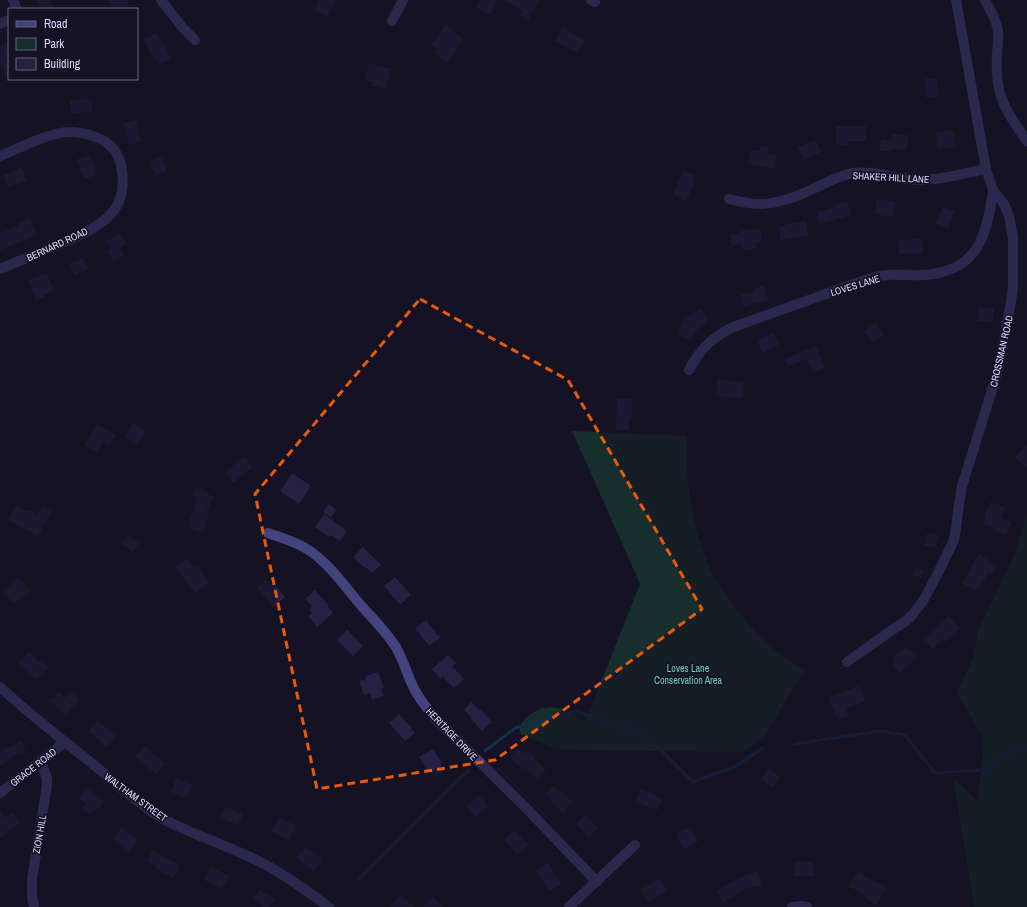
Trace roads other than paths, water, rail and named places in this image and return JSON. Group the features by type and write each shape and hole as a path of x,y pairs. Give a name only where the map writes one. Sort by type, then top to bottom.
{"street":[{"path":"161,0 183,28 195,40"},
{"path":"392,21 403,0"},
{"name":"CROSSMAN ROAD","path":"847,662 906,621 913,614 923,601 952,545 956,530 962,486 997,374 1011,301 1013,287 1012,227 1007,209 993,190 986,169 956,0"},
{"path":"985,0 998,30 997,70 1000,92 1014,123 1027,141"},
{"name":"BERNARD ROAD","path":"0,156 49,136 69,132 86,134 107,142 114,149 119,159 121,168 122,191 118,203 112,212 102,222 71,239 0,269"},
{"name":"SHAKER HILL LANE","path":"729,199 754,204 779,202 845,175 856,173 868,173 909,180 922,180 935,179 986,169"},
{"name":"LOVES LANE","path":"689,370 707,344 723,332 736,326 865,280 885,276 933,274 945,272 962,264 974,252 980,242 988,220 993,190"},
{"name":"HERITAGE DRIVE","path":"268,533 309,550 328,567 391,640 425,706 437,720 528,810 596,882"},
{"name":"WALTHAM STREET","path":"0,687 132,797 162,818 242,853 273,869 329,907"},
{"name":"GRACE ROAD","path":"0,792 65,742"},
{"name":"ZION HILL","path":"34,907 32,897 32,880 47,785 47,779 41,761"},
{"path":"569,907 635,845"},
{"path":"792,907 807,907"}],"waterway":[{"path":"485,751 515,728 576,711 647,736 693,782 734,767 763,748"},
{"path":"795,744 880,731 905,735 935,773 985,770 1004,754 1027,747"},
{"path":"358,880 469,770"}],"park label":[{"name":"Loves Lane Conservation Area","path":"688,674"}]}
